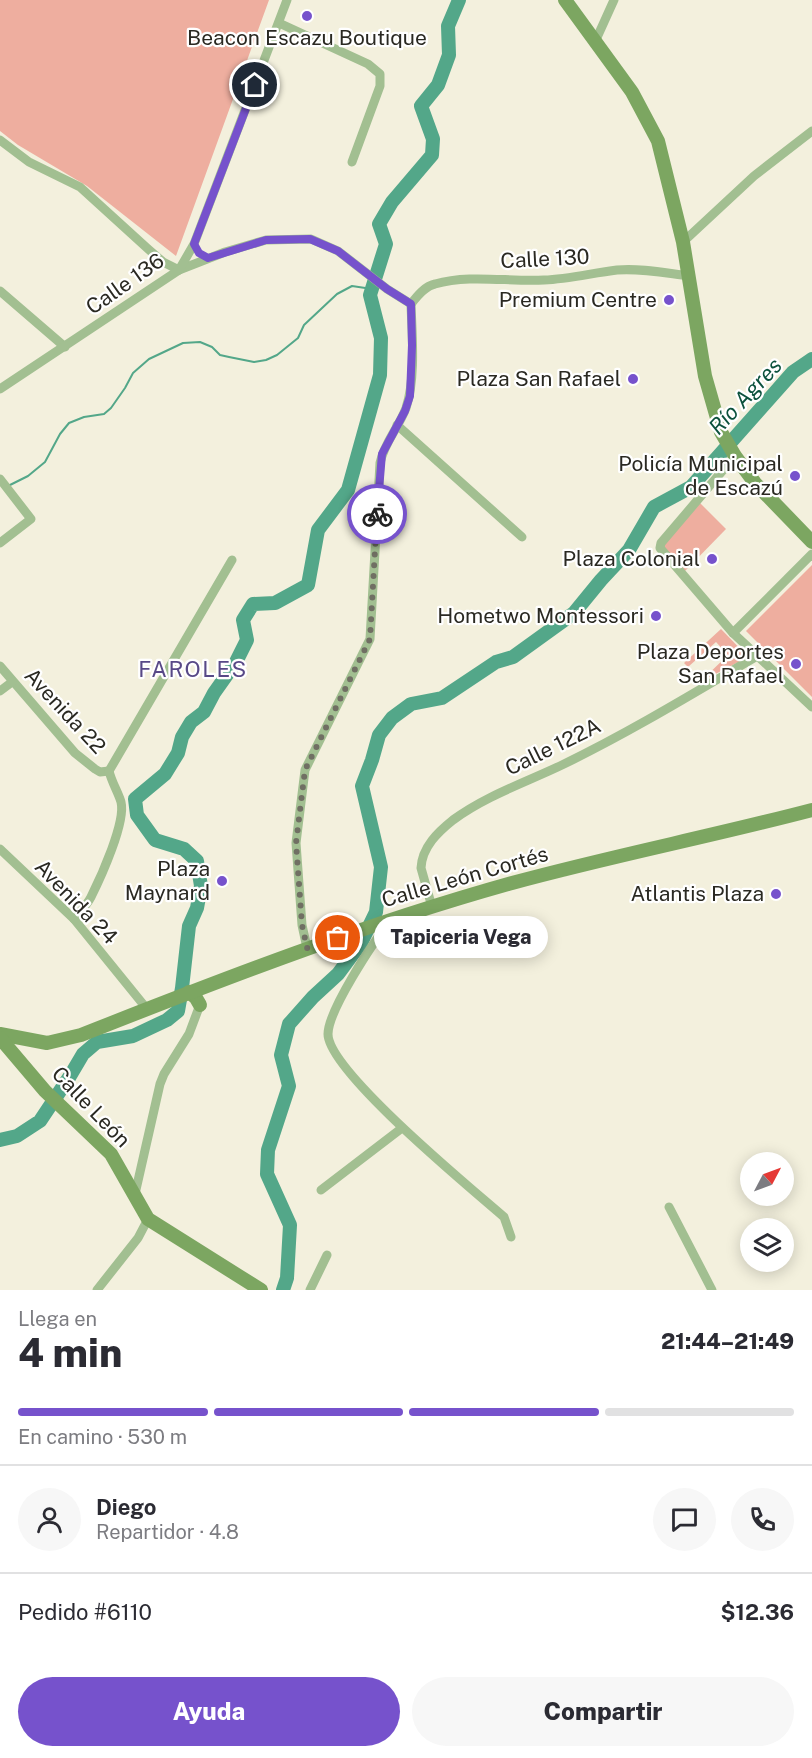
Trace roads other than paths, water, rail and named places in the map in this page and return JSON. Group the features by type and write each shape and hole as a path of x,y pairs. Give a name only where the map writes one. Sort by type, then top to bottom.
{"main road":[{"path":"565,0 632,92 658,141 690,276 705,376 721,432 755,483 812,542"},
{"name":"Calle León Cortés","path":"0,1036 47,1043 63,1041 307,948 432,907 513,883 812,810"},
{"path":"183,994 196,998 200,1005"},
{"name":"Calle León","path":"0,1036 45,1091 111,1154 147,1219"},
{"path":"11,1051 12,1046 21,1038"},
{"path":"147,1219 261,1290"}],"street":[{"name":"Calle 136","path":"0,389 179,270 194,244 287,0"},
{"path":"595,42 614,0"},
{"path":"279,23 368,63 380,75 380,86 352,162"},
{"path":"683,242 754,176 812,131"},
{"path":"0,140 29,162 80,187 147,249 163,262 179,270 208,258 266,240 310,239 338,251 387,289 411,304 410,396 382,454 380,463 370,639 305,770 296,843 302,925 307,948"},
{"path":"194,244 199,253 208,258"},
{"name":"Calle 130","path":"411,304 431,284 455,280 543,280 582,277 617,270 647,270 690,276"},
{"path":"0,291 65,347"},
{"path":"397,425 522,537"},
{"path":"733,453 661,543 660,548 734,633 812,707"},
{"path":"0,479 31,519 0,543"},
{"path":"734,633 812,554"},
{"path":"74,919 90,899 121,820 121,803 112,785 109,771 232,560"},
{"name":"Calle 122A","path":"432,907 421,868 422,861 430,843 456,818 497,794 574,759 757,656"},
{"name":"Avenida 22","path":"0,666 75,753 100,772 109,771"},
{"path":"0,691 12,682"},
{"name":"Avenida 24","path":"0,849 74,919 147,1009"},
{"path":"384,922 329,1023 328,1037 333,1050 365,1091 402,1128 504,1217 511,1237"},
{"path":"135,1194 160,1084 189,1034 207,986"},
{"path":"321,1190 402,1128"},
{"path":"669,1207 712,1290"},
{"path":"98,1290 138,1238 147,1219"},
{"path":"310,1290 327,1255"}],"waterway":[{"path":"0,1140 17,1136 40,1121 83,1054 97,1042 133,1036 167,1020 178,1011 189,926 197,908 201,886 197,861 184,849 155,840 137,815 135,799 165,774 178,753 182,737 191,722 204,712 214,693 236,662 247,640 243,620 253,604 275,603 308,585 318,530 348,490 380,375 381,338 370,295 386,244 379,224 392,202 432,155 433,139 421,106 438,85 449,55 448,26 459,0"},
{"path":"8,486 28,476 45,462 60,434 69,423 84,417 104,414 111,408 133,373 149,359 183,343 200,342 212,347 220,355 254,362 266,360 277,355 298,338 304,325 337,294 352,286 372,289"},
{"name":"Río Agres","path":"283,1290 287,1278 290,1225 267,1174 268,1150 289,1086 281,1055 289,1024 338,974 361,943 376,912 381,867 362,786 379,735 392,718 411,704 442,698 496,662 513,657 574,613 629,550 654,507 691,487 793,372 812,359"}],"place":[{"name":"Beacon Escazu Boutique","path":"307,16"},
{"name":"Premium Centre","path":"669,300"},
{"name":"Plaza San Rafael","path":"633,379"},
{"name":"Policía Municipal de Escazú","path":"795,476"},
{"name":"Plaza Colonial","path":"712,559"},
{"name":"Hometwo Montessori","path":"656,616"},
{"name":"Plaza Deportes San Rafael","path":"796,664"},
{"name":"Plaza Maynard","path":"222,881"},
{"name":"Atlantis Plaza","path":"776,894"},
{"name":"Tapiceria Vega","path":"338,938"}],"district":[{"name":"FAROLES","path":"193,669"}]}
